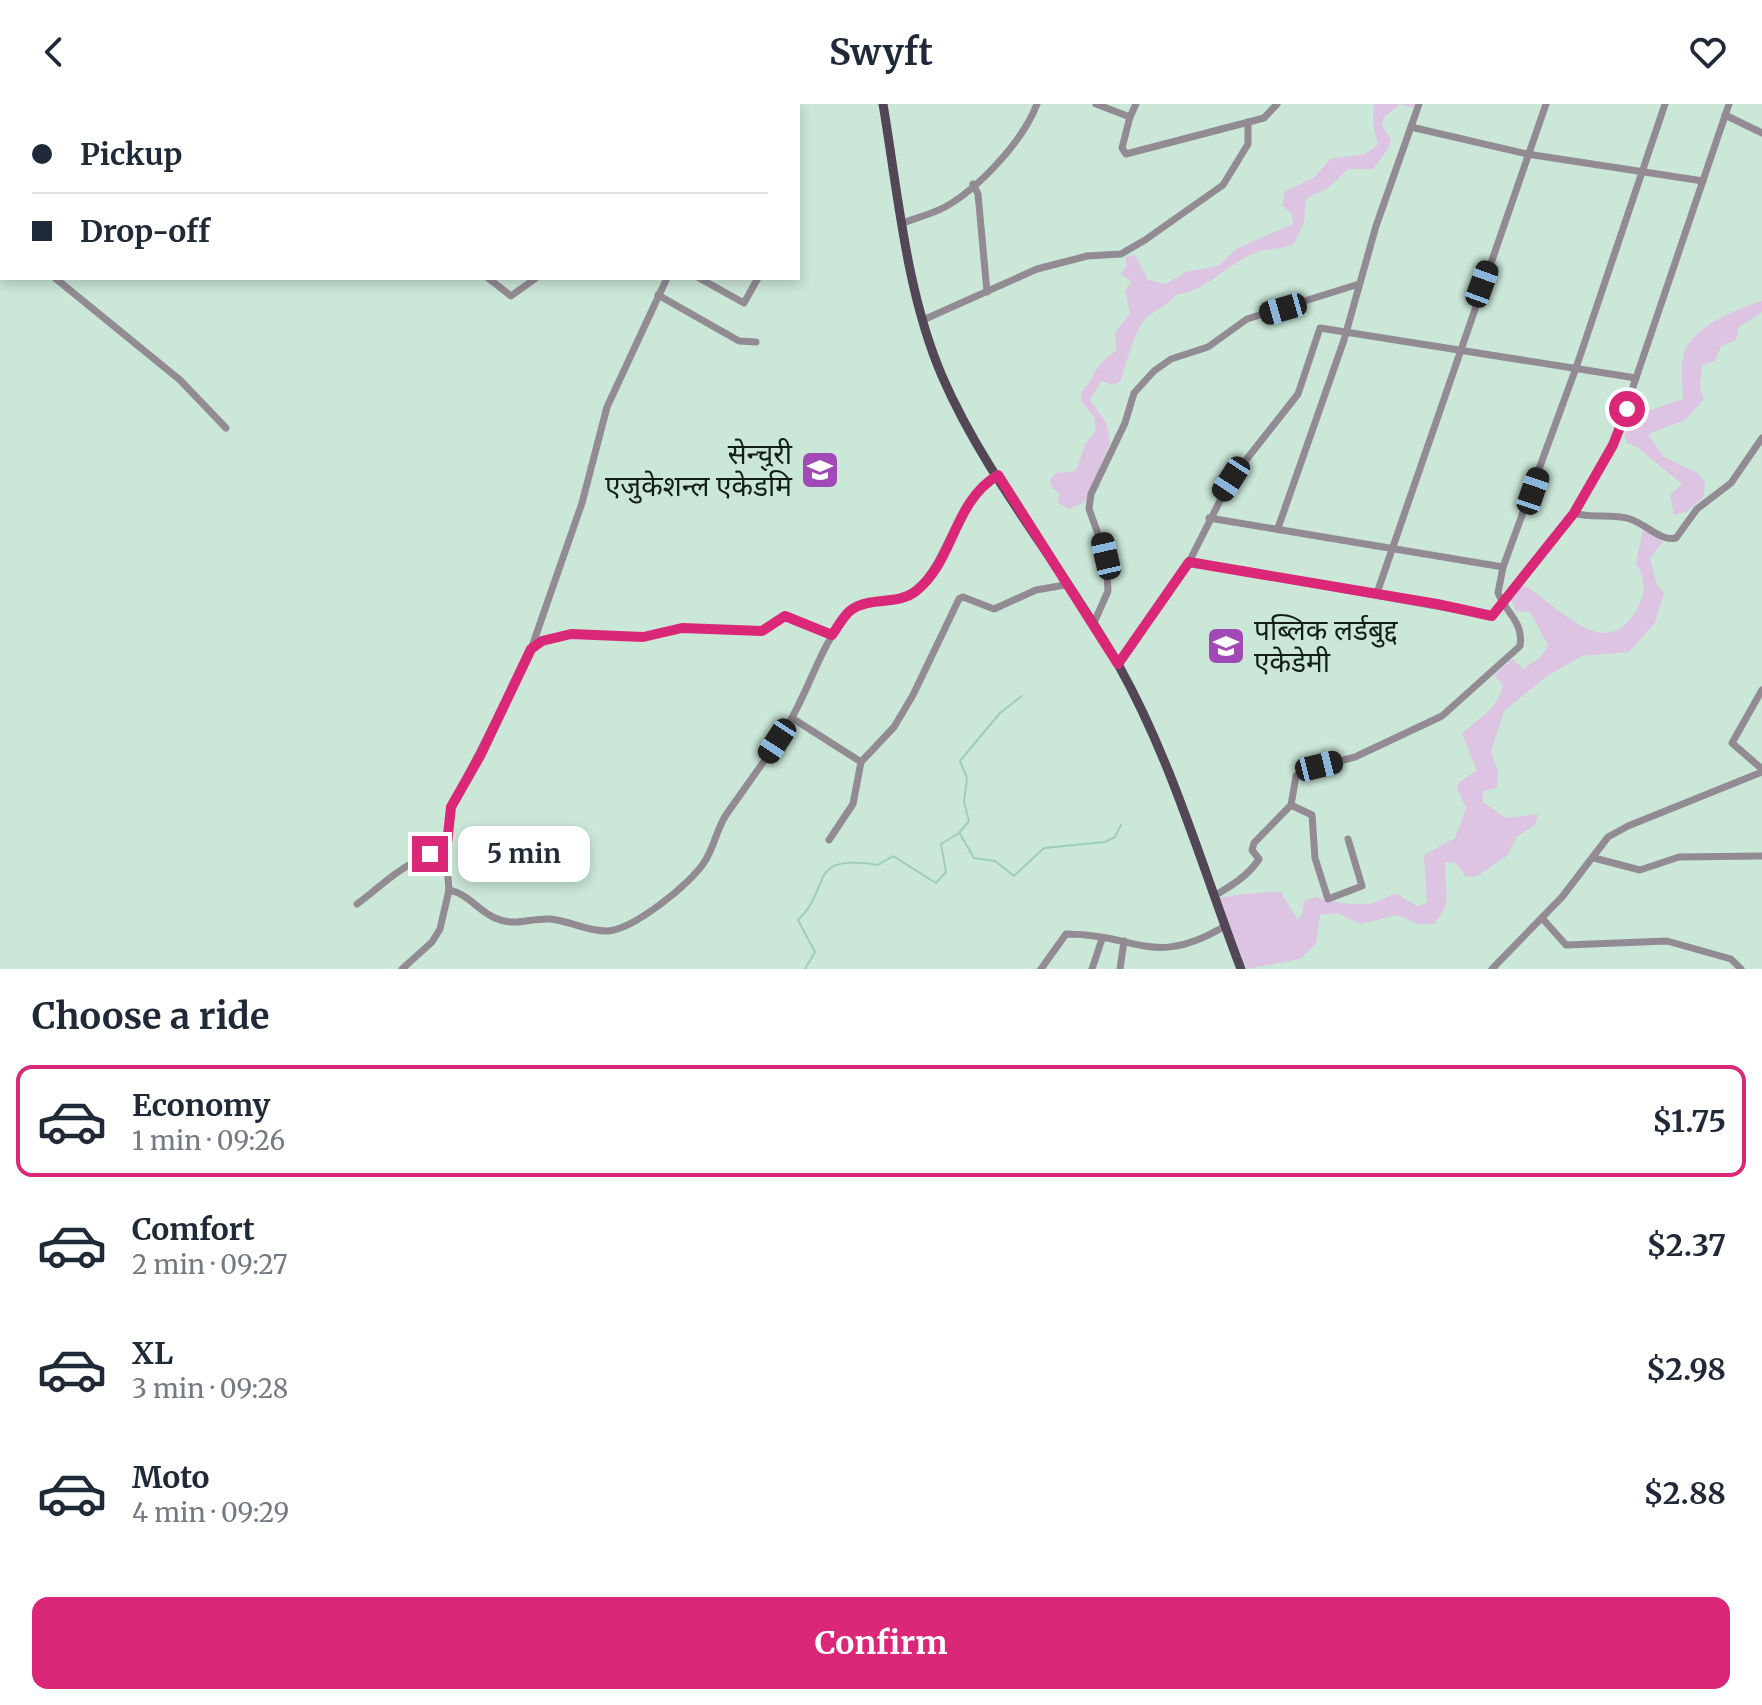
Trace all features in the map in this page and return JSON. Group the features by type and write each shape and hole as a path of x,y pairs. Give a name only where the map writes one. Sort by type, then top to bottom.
{"main road":[{"path":"883,104 923,320 942,376 1065,585 1118,664 1153,731 1241,969"}],"street":[{"path":"903,223 946,207 1006,156 1025,132 1037,104"},
{"path":"1096,104 1130,117"},
{"path":"1136,104 1122,148 1126,154 1264,118 1277,104"},
{"path":"1278,528 1419,104"},
{"path":"1377,593 1546,104"},
{"path":"1215,899 1255,866 1259,859 1252,850 1254,843 1291,805 1296,776 1301,771 1355,757 1442,716 1520,646 1519,624 1503,605 1498,581 1576,368 1665,104"},
{"path":"1189,562 1467,609 1489,617 1503,605 1574,513 1613,445 1729,104"},
{"path":"1725,115 1762,133"},
{"path":"923,320 1037,269 1087,256 1121,254 1145,240 1223,185 1248,144 1248,122"},
{"path":"1411,127 1527,154 1703,181"},
{"path":"973,184 978,194 987,292"},
{"path":"57,280 180,380 226,428"},
{"path":"491,280 511,296 533,280"},
{"path":"402,969 432,942 440,929 449,890 446,853 451,807 480,756 531,649 582,503 597,433 615,385 666,280"},
{"path":"703,280 744,303 757,280"},
{"path":"1093,625 1108,591 1102,540 1089,509 1091,494 1125,423 1134,393 1171,359 1208,347 1247,319 1359,284"},
{"path":"658,295 739,341 756,342"},
{"path":"1118,664 1189,562 1231,479 1298,394 1317,330 1346,330 1636,378"},
{"path":"1574,513 1616,516 1642,524 1666,539 1676,538 1697,509 1731,483 1762,438"},
{"path":"449,890 462,893 494,918 517,923 547,919 612,931 633,922 694,877 706,861 726,814 792,718 832,635 849,611 862,604 897,600 916,592 943,553 971,497 998,475"},
{"path":"1209,518 1392,546 1503,567"},
{"path":"829,840 853,804 861,762 894,727 913,695 959,599 963,597 994,609 1036,590 1065,585"},
{"path":"531,649 542,641 571,634 643,637 682,628 762,631 785,616 832,635"},
{"path":"1492,969 1542,918 1594,858 1608,837 1762,770 1732,743 1762,690"},
{"path":"792,718 845,755 861,762"},
{"path":"1291,805 1312,815 1315,858 1328,899 1362,886 1348,839"},
{"path":"357,904 393,872 430,854 446,853"},
{"path":"1594,858 1640,870 1679,857 1762,856"},
{"path":"1542,918 1566,945 1667,941 1731,959 1741,969"},
{"path":"1041,969 1066,934 1165,950 1180,948 1224,924"},
{"path":"1092,969 1102,939"},
{"path":"1120,969 1124,941"}],"shaded area":[{"path":"1374,104 1400,104 1384,117 1382,125 1391,140 1388,149 1373,169 1348,169 1328,188 1306,199 1304,222 1294,244 1250,255 1206,284 1176,295 1142,323 1121,381 1114,385 1101,381 1090,400 1106,422 1110,442 1085,502 1069,509 1057,502 1060,494 1052,488 1050,480 1056,473 1076,471 1085,444 1096,430 1094,417 1081,401 1081,392 1108,356 1116,351 1115,333 1130,313 1125,290 1132,282 1121,274 1127,265 1125,257 1135,255 1148,280 1165,284 1186,272 1218,266 1236,249 1293,224 1292,214 1282,205 1285,191 1314,178 1330,159 1365,154 1378,145 1373,124"},
{"path":"1762,301 1762,312 1739,327 1736,340 1721,346 1715,361 1702,365 1700,387 1704,399 1685,420 1648,434 1664,457 1697,473 1705,482 1703,498 1686,512 1674,515 1670,495 1682,484 1637,447 1627,443 1624,436 1639,414 1683,399 1684,353 1696,335 1729,314"},
{"path":"1643,528 1663,542 1650,558 1657,585 1664,593 1655,623 1629,652 1582,656 1547,676 1504,711 1491,751 1498,771 1497,788 1483,791 1483,802 1506,818 1538,814 1535,825 1517,837 1507,856 1477,876 1466,877 1456,863 1446,862 1445,907 1434,924 1418,924 1397,915 1361,924 1337,913 1320,915 1316,944 1300,959 1247,969 1218,899 1281,892 1297,919 1302,915 1304,901 1315,897 1368,904 1397,894 1417,906 1427,903 1424,855 1455,838 1466,808 1457,788 1459,782 1477,771 1462,734 1496,702 1503,685 1494,675 1513,659 1523,669 1541,657 1548,645 1530,612 1516,611 1511,599 1522,586 1527,587 1584,627 1598,632 1612,632 1625,625 1642,597 1644,586 1636,563"}],"waterway":[{"path":"805,969 815,952 798,920 830,868 855,863 878,865 893,856 936,883 946,872 941,844 959,833 969,821 964,802 967,778 960,761 1000,713 1022,696"},
{"path":"960,834 974,858 995,861 1014,876 1044,848 1105,842 1115,837 1121,825"}],"place":[{"name":"सेन्चुरी एजुकेशन्ल एकेडमि","path":"820,470"},
{"name":"पब्लिक लर्डबुद्द एकेडेमी","path":"1226,646"}],"route":[{"path":"430,854 446,853 451,807 480,756 531,649 542,641 571,634 643,637 682,628 762,631 785,616 832,635 849,611 862,604 897,600 916,592 932,572 971,497 979,487 998,475 1118,664 1189,562 1467,609 1489,617 1523,580 1574,513 1613,445 1627,409"}]}
